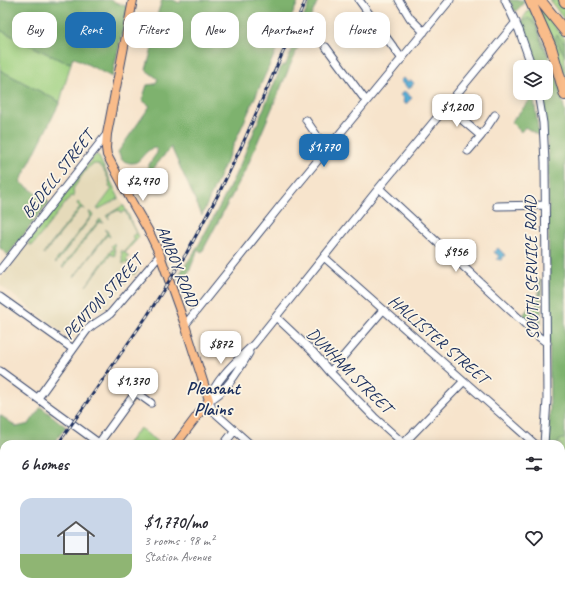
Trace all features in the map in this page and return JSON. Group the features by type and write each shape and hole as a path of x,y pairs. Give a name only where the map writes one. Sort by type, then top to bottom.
{"highway":[{"path":"530,0 553,52 565,95"},
{"path":"540,0 565,31"},
{"path":"548,0 565,26"}],"main road":[{"name":"AMBOY ROAD","path":"133,0 107,134 106,148 110,162 148,230 160,255 185,324 209,400"},
{"path":"179,440 209,400"}],"street":[{"path":"359,0 402,59"},
{"path":"399,0 410,18 424,32"},
{"path":"185,324 450,0"},
{"path":"505,0 516,22 530,60"},
{"path":"246,440 213,411 209,400 213,389 235,363 254,344 379,188 516,22"},
{"path":"326,47 366,102"},
{"name":"SOUTH SERVICE ROAD","path":"539,100 544,135 547,343 547,410 544,440"},
{"path":"446,106 481,136"},
{"path":"468,151 481,136 495,115"},
{"path":"306,120 327,150"},
{"name":"BEDELL STREET","path":"0,270 107,134"},
{"path":"379,188 547,343"},
{"path":"497,206 545,205"},
{"name":"PENTON STREET","path":"38,398 90,327 110,314 160,255"},
{"name":"HALLISTER STREET","path":"324,257 530,440"},
{"path":"0,297 73,349"},
{"path":"330,372 382,310"},
{"name":"DUNHAM STREET","path":"276,317 313,352 330,372 399,440"},
{"path":"0,371 95,440"},
{"path":"407,440 464,381"},
{"path":"126,385 151,403"},
{"path":"103,440 136,392"},
{"path":"227,440 235,430"}],"shaded area":[{"path":"95,155 98,155 139,235 139,237 125,253 129,256 126,260 138,270 105,309 101,311 96,307 71,339 0,285 0,280"}],"green space":[{"path":"0,0 110,0 128,7 127,12 124,12 124,24 112,77 73,57 71,63 60,60 36,48 57,48 57,12 12,12 12,36 0,30"},
{"path":"162,0 173,0 180,3 181,0 299,0 294,12 247,12 247,48 277,48 202,215 171,147 143,181 146,170 157,153 157,150 155,148 146,152 137,162 133,163 122,160 118,152 150,106 142,100 147,85 155,84 158,79 146,70 152,48 183,48 183,12 158,12"},
{"path":"311,0 318,0 313,12 306,12"},
{"path":"509,0 524,0 523,4 515,12"},
{"path":"550,0 559,0 565,7 565,21"},
{"path":"537,4 565,39 565,43 556,34 555,38 565,56 565,83 540,15"},
{"path":"530,8 550,60 545,51 540,34 532,20 524,20 520,23"},
{"path":"528,18 536,26 542,45 550,60 533,60 520,23"},
{"path":"0,30 12,36 12,48 36,48 60,60 71,63 60,102 0,70"},
{"path":"556,34 565,43 565,56 554,36"},
{"path":"292,48 298,48 247,167 202,252 198,250 186,277 180,283 178,276 197,248 225,196 240,165 282,65 285,66"},
{"path":"553,66 560,88 565,114 565,438 560,440 548,440 550,409 548,154 542,100 553,100"},
{"path":"0,70 60,102 20,182 49,202 8,255 0,248"},
{"path":"530,100 534,100 539,136 525,127 521,132 511,122"},
{"path":"95,155 98,155 119,198 97,209 112,189 109,187 110,183 101,166 96,164 92,165 83,173 73,189 74,197 71,196 32,246 28,243"},
{"path":"78,202 85,209 81,208 44,254 80,207 77,204"},
{"path":"124,206 139,237 125,253 129,256 126,260 138,270 134,275 133,273 136,270 126,262 123,264 121,250 124,252 135,239 132,236 136,233 125,211 121,213 119,210 108,215 109,219 106,216"},
{"path":"89,212 93,215 56,263 55,262 91,216"},
{"path":"100,219 103,223 99,222 63,268 62,267"},
{"path":"106,229 110,237 107,235 74,277 107,233 105,230"},
{"path":"114,243 115,255 114,256 111,254 86,286 113,248 111,246"},
{"path":"539,279 541,281 541,324 539,324 537,328 523,315 531,305 535,308 539,297"},
{"path":"41,407 66,427 56,440 0,440 0,415 17,427 29,424"},
{"path":"140,428 155,440 130,440"}],"water":[{"path":"403,78 408,82 411,80 414,83 409,89 400,81"},
{"path":"404,91 412,98 406,104 403,102 404,99 400,95"},
{"path":"498,248 505,255 501,260 497,259 499,256 494,252"}],"railway":[{"path":"61,440 147,316 186,254 219,193 243,143 306,0"}],"district":[{"name":"Pleasant Plains","path":"213,398"}]}
